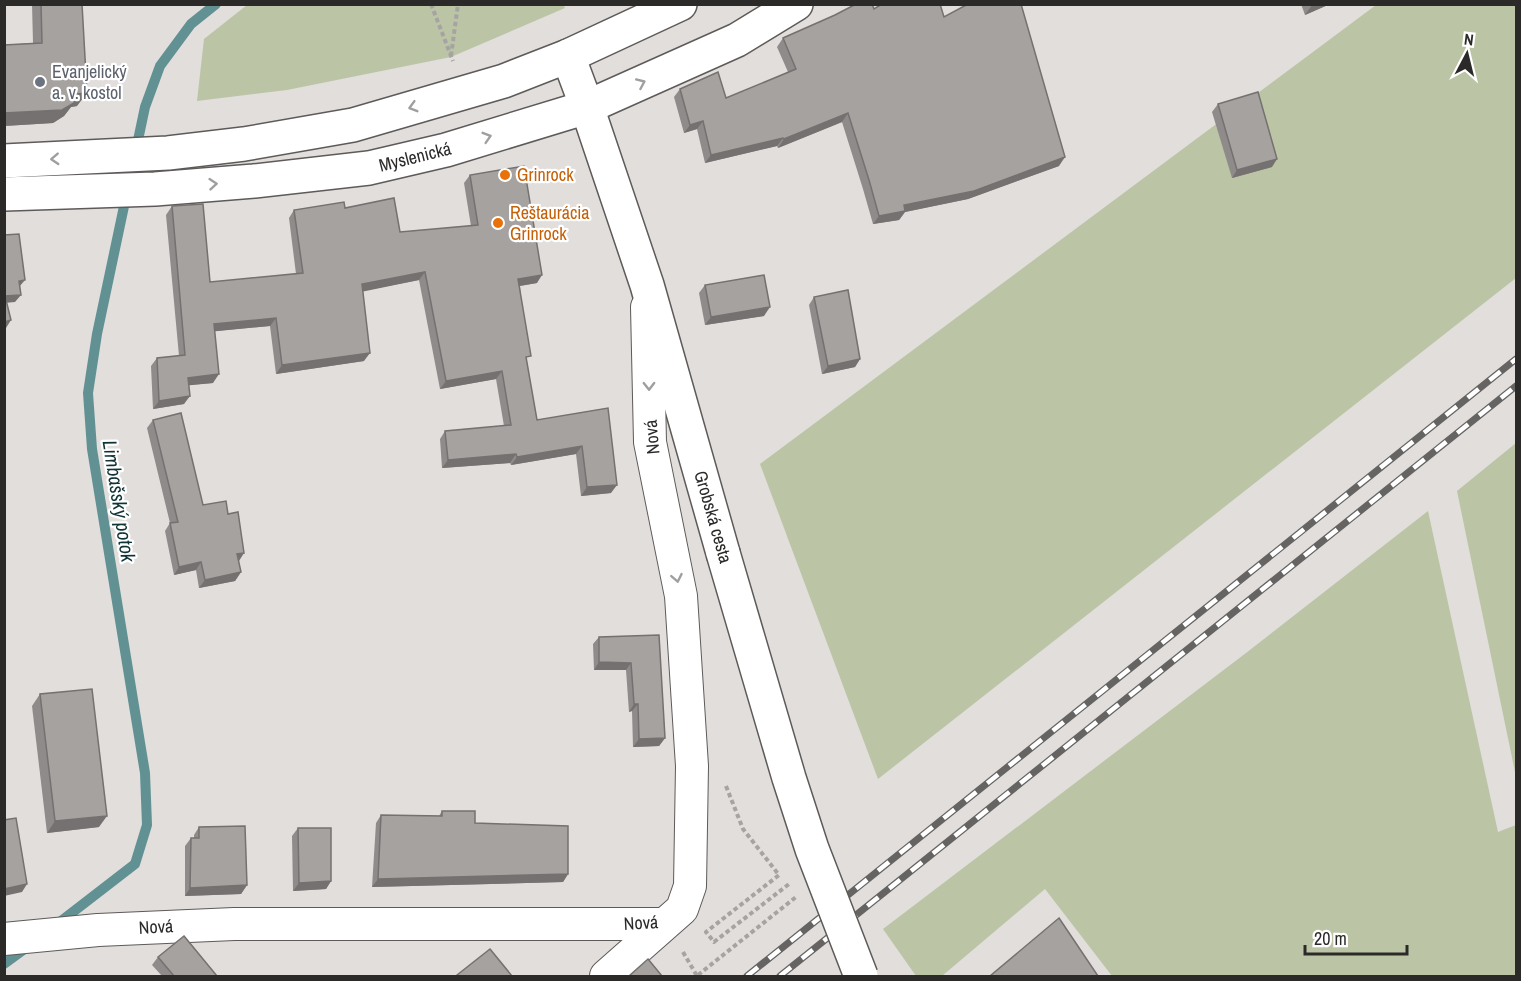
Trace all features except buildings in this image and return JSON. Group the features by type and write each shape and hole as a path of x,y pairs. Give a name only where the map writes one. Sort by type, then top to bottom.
{"main road":[{"path":"4,161 168,153 244,144 352,125 504,81 568,56 680,4"},
{"name":"Myslenická","path":"4,194 155,189 254,181 369,168 446,150 587,107 737,40 796,4"},
{"name":"Grobská cesta","path":"568,56 647,285 789,778 812,849 861,976"}],"street":[{"name":"Nová","path":"8,938 98,930 234,924 664,924 682,909 690,886 692,766 681,596 650,442 647,285"},
{"path":"606,976 664,924"}],"path":[{"path":"431,4 451,57 458,4"},
{"path":"698,975 798,895 789,884 714,942 706,932 778,874 743,830 723,778"}],"green space":[{"path":"563,4 565,8 451,57 287,90 197,101 204,39 247,5"},
{"path":"1376,5 1516,5 1516,278 878,779 760,464"},
{"path":"1516,443 1516,777 1457,491"},
{"path":"1428,511 1498,832 1516,825 1516,976 1112,976 1045,889 942,976 916,976 883,929 1246,653"}],"waterway":[{"name":"Limbašský potok","path":"56,925 135,864 147,825 145,773 92,449 88,393 97,334 145,107 160,66 191,24 216,4"},
{"name":"Limbašský potok","path":"4,964 30,945"}],"railway":[{"path":"747,976 1516,359"},
{"path":"780,976 1516,386"}],"place":[{"name":"Evanjelický a. v. kostol","path":"40,82"},
{"name":"Grinrock","path":"505,175"},
{"name":"Reštaurácia Grinrock","path":"498,223"}]}
